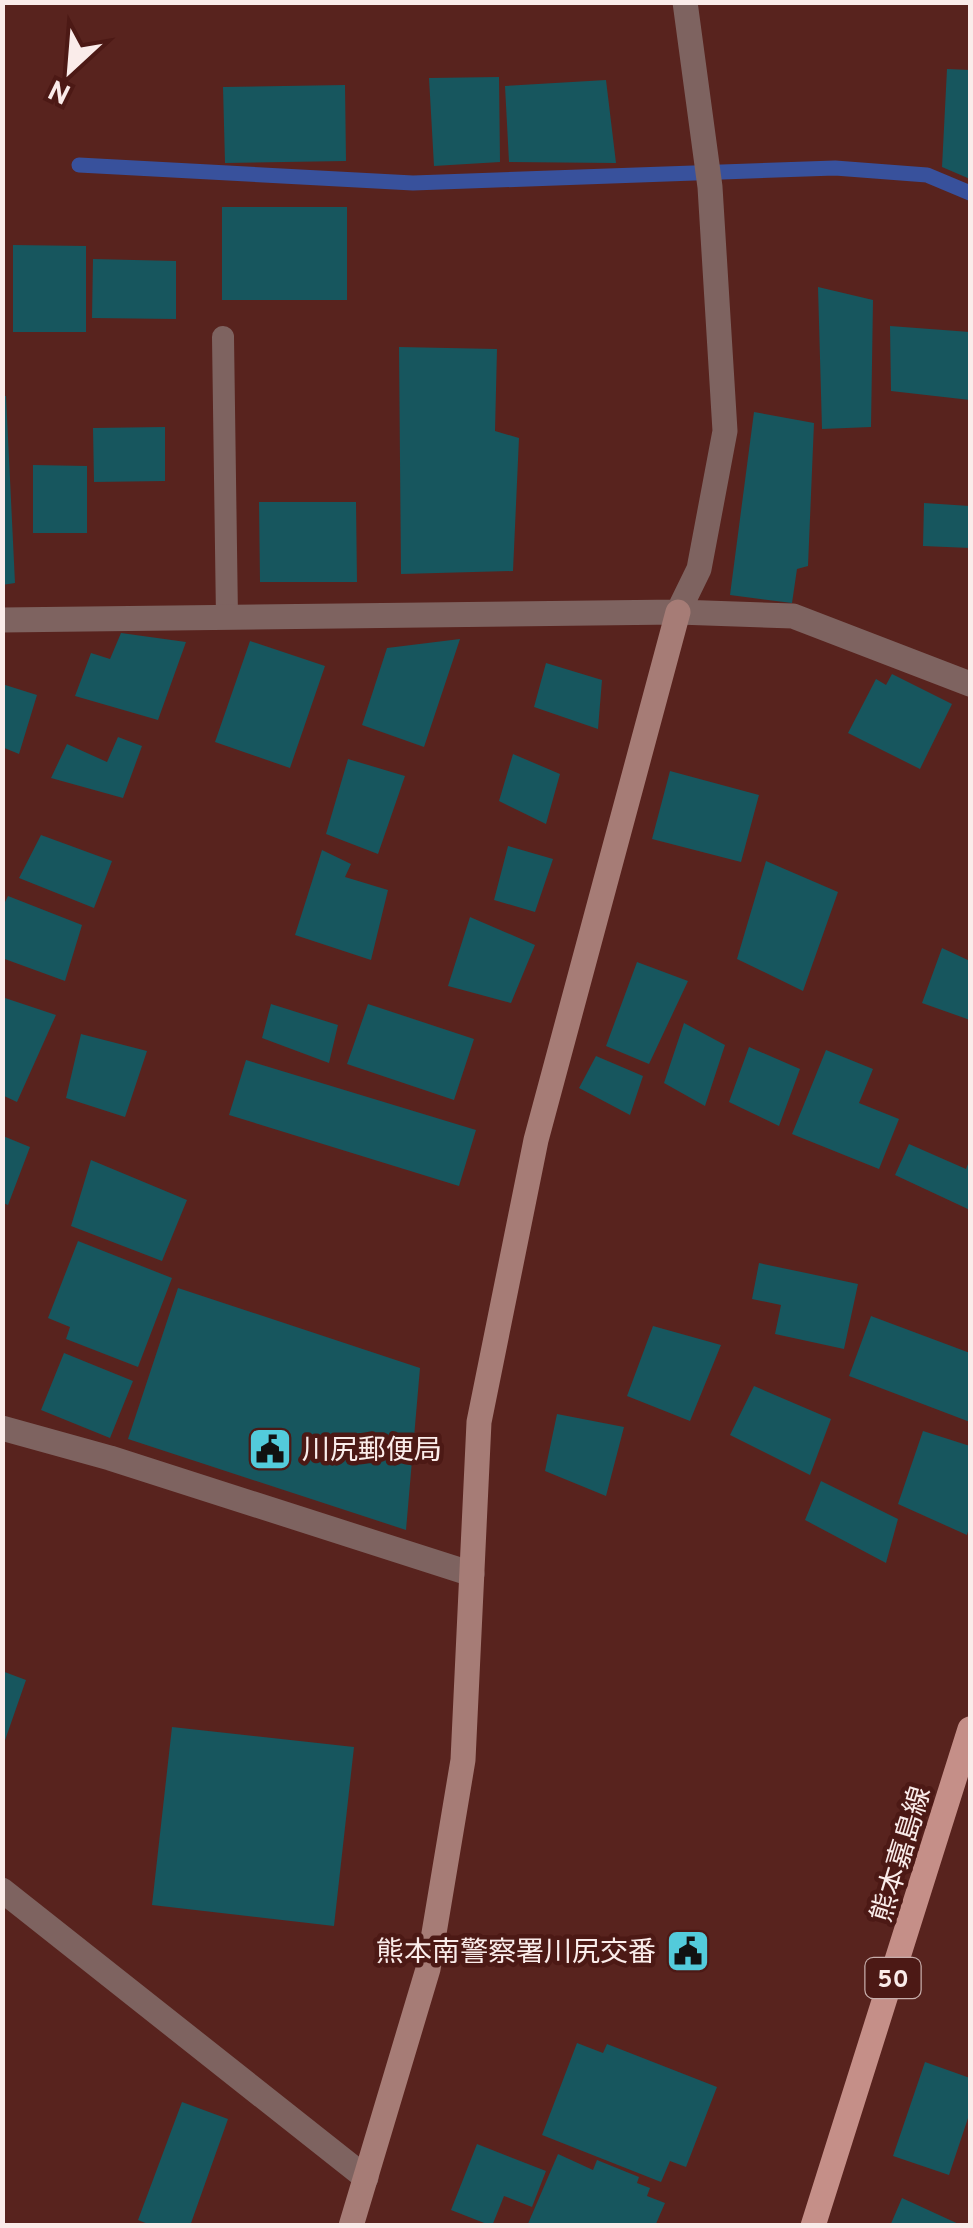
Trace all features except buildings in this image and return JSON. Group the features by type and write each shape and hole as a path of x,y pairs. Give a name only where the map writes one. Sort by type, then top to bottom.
{"main road":[{"name":"熊本嘉島線","path":"813,2226 970,1729"}],"street":[{"path":"351,2226 431,1951 463,1760 480,1422 536,1140 678,612 699,569 725,431 710,187 685,2"},
{"path":"2,620 678,612 793,616 970,684"},
{"path":"2,1428 110,1458 472,1574"},
{"path":"2,1890 366,2178"}],"lane":[{"path":"224,337 227,618"}],"waterway":[{"path":"79,165 413,183 835,168 927,175 970,193"}],"place":[{"name":"川尻郵便局","path":"270,1449"},
{"name":"熊本南警察署川尻交番","path":"688,1951"}]}
